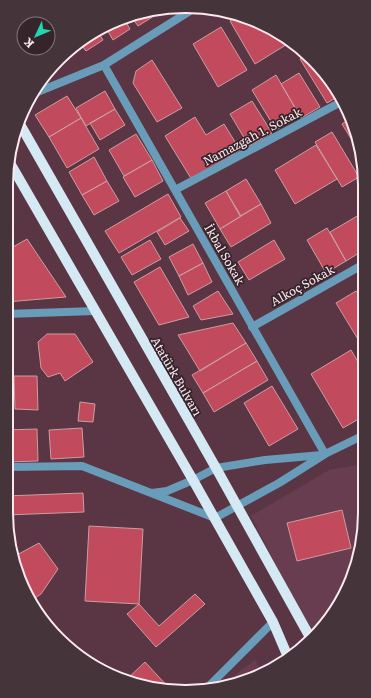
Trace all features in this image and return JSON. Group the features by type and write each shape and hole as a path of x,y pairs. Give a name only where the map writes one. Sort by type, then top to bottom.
{"main road":[{"name":"Atatürk Bulvarı","path":"22,129 216,468 308,633"},
{"path":"13,169 215,518 273,622 286,653"}],"street":[{"path":"42,90 104,65 186,13"},
{"name":"İkbal Sokak","path":"104,65 325,454"},
{"name":"Namazgah 1. Sokak","path":"175,190 337,104"},
{"name":"Alkoç Sokak","path":"252,327 358,267"},
{"path":"13,314 95,310"},
{"path":"13,467 82,466 215,518 279,483 325,454 358,439"},
{"path":"152,493 167,491 216,468 265,460 325,454"},
{"path":"212,683 273,622"}],"shaded area":[{"path":"358,465 357,535 345,579 329,608 310,631 251,516 329,470"},
{"path":"255,660 260,668 252,672 229,679"}],"building":[{"path":"155,15 138,26 134,21"},
{"path":"232,20 252,26 272,36 286,45 255,64 230,21"},
{"path":"127,23 130,29 113,40 108,31"},
{"path":"221,27 247,70 218,87 193,44"},
{"path":"100,35 103,40 86,51 83,47"},
{"path":"301,58 315,72 335,99 327,103 300,59"},
{"path":"152,60 182,108 157,122 133,83 136,71"},
{"path":"299,73 320,107 301,118 281,84"},
{"path":"276,75 300,116 276,130 252,90"},
{"path":"105,91 115,109 86,126 76,108"},
{"path":"67,96 81,118 49,137 35,115"},
{"path":"252,101 272,133 249,146 230,114"},
{"path":"115,109 125,125 100,140 90,123"},
{"path":"195,117 206,135 224,124 240,150 192,180 165,136"},
{"path":"81,118 99,149 67,168 49,137"},
{"path":"346,121 352,140 342,124"},
{"path":"332,132 358,178 342,187 315,142"},
{"path":"136,134 152,160 124,176 109,150"},
{"path":"316,145 337,179 295,204 275,170"},
{"path":"94,157 107,181 82,195 69,172"},
{"path":"152,160 163,181 135,197 123,177"},
{"path":"246,179 261,204 240,216 226,191"},
{"path":"107,181 119,201 94,215 82,195"},
{"path":"226,191 241,216 220,229 205,203"},
{"path":"168,194 181,217 119,253 105,231"},
{"path":"261,204 271,223 231,247 220,229"},
{"path":"358,216 358,254 346,261 330,232"},
{"path":"180,218 189,231 165,245 157,232"},
{"path":"327,228 346,261 326,273 307,240"},
{"path":"27,239 66,297 13,301 13,247"},
{"path":"150,240 161,259 132,275 121,257"},
{"path":"274,240 285,259 249,280 238,262"},
{"path":"193,244 203,263 179,276 169,257"},
{"path":"203,263 212,282 188,295 179,276"},
{"path":"160,267 189,317 159,325 134,282"},
{"path":"218,291 233,314 201,320 193,306"},
{"path":"356,291 358,294 358,339 336,303"},
{"path":"233,323 246,343 200,371 178,335"},
{"path":"47,334 75,334 93,362 65,381 60,373 48,377 41,368 38,342"},
{"path":"246,343 257,361 203,393 192,375"},
{"path":"351,350 358,362 358,419 343,428 311,374"},
{"path":"257,361 268,380 214,412 203,393"},
{"path":"14,376 37,376 38,410 15,409"},
{"path":"272,386 298,429 269,446 244,403"},
{"path":"80,402 95,404 93,422 78,421"},
{"path":"82,428 84,457 51,459 49,430"},
{"path":"37,429 38,461 13,462 13,430"},
{"path":"83,493 84,512 13,515 13,496"},
{"path":"342,510 351,548 297,561 287,523"},
{"path":"89,526 143,529 139,604 85,601"},
{"path":"39,543 58,569 41,594 35,598 26,579 18,554"},
{"path":"195,594 205,604 156,647 127,614 139,604 159,626"},
{"path":"145,662 166,684 152,682 130,676"}]}
